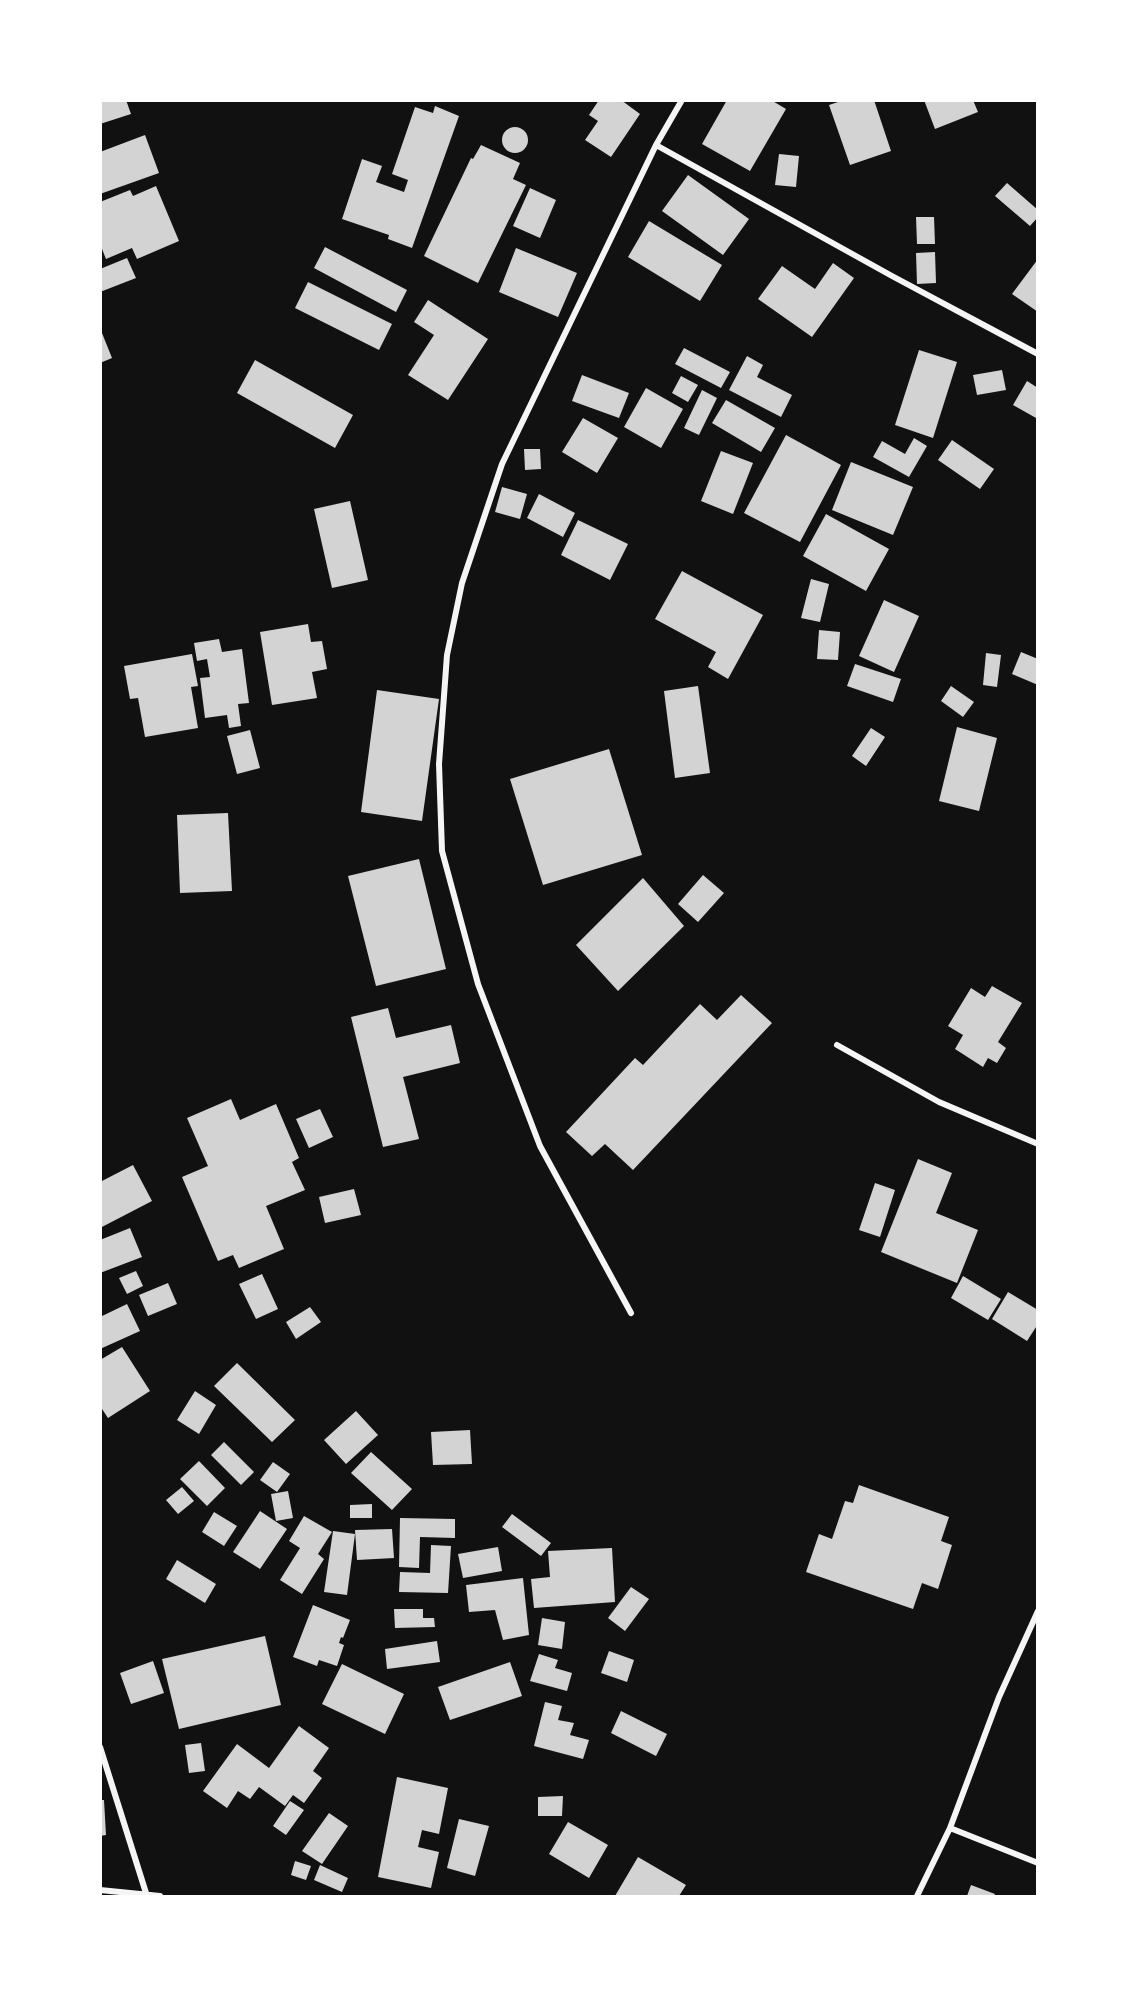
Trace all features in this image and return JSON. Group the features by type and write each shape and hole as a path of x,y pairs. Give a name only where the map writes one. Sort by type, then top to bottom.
{"street":[{"path":"631,1314 540,1146 478,984 442,851 439,764 449,644 462,584 502,464 656,145 682,100"},
{"path":"656,145 1038,354"},
{"path":"837,1045 939,1102 1038,1144"},
{"path":"917,1896 950,1828 999,1697 1038,1611"},
{"path":"100,1747 146,1893"},
{"path":"950,1828 1038,1863"},
{"path":"100,1890 160,1896"}],"building":[{"path":"100,100 126,100 131,114 100,124"},
{"path":"599,100 621,100 640,114 611,157 585,140 598,121 589,115"},
{"path":"727,100 771,100 786,109 750,171 702,144"},
{"path":"844,100 874,100 891,151 850,165 829,105"},
{"path":"924,100 973,100 978,112 935,129"},
{"path":"435,106 459,116 412,248 388,239 389,235 342,219 362,159 382,166 376,182 404,192 408,180 392,174 415,107 433,113"},
{"path":"515,127 525,130 528,140 525,150 515,153 505,150 502,140 505,130"},
{"path":"145,135 159,173 100,194 100,152"},
{"path":"481,145 520,163 513,179 526,185 478,283 424,256 471,158 473,159"},
{"path":"779,154 799,156 796,187 775,185"},
{"path":"688,175 749,219 723,255 662,211"},
{"path":"1007,183 1038,210 1038,217 1030,226 995,196"},
{"path":"156,186 179,241 137,259 132,248 106,259 100,244 100,202 130,190 133,196"},
{"path":"530,188 556,200 540,238 513,226"},
{"path":"916,217 934,217 935,244 917,244"},
{"path":"649,221 722,265 700,301 628,257"},
{"path":"325,247 407,290 396,312 314,268"},
{"path":"516,248 577,273 558,317 499,292"},
{"path":"935,252 936,283 917,284 916,253"},
{"path":"127,258 136,278 100,292 100,269"},
{"path":"1038,259 1038,312 1012,294"},
{"path":"833,263 854,278 812,337 758,299 782,266 815,289"},
{"path":"308,282 392,324 379,350 295,308"},
{"path":"428,300 488,339 448,400 408,375 434,335 414,322"},
{"path":"100,328 112,358 100,363"},
{"path":"684,348 730,372 721,388 675,364"},
{"path":"919,350 957,362 933,438 895,425"},
{"path":"747,356 763,365 757,377 792,395 781,417 729,390"},
{"path":"255,360 353,415 335,448 237,393"},
{"path":"1002,370 1006,390 977,395 973,375"},
{"path":"582,375 629,393 619,418 572,401"},
{"path":"681,376 698,385 688,402 672,393"},
{"path":"1027,381 1038,388 1036,418 1013,405"},
{"path":"646,388 683,409 661,448 624,427"},
{"path":"702,390 717,398 699,435 684,428"},
{"path":"726,400 775,428 761,452 712,423"},
{"path":"583,418 618,438 597,473 562,452"},
{"path":"786,435 841,465 800,542 744,513"},
{"path":"914,438 927,446 909,477 873,457 882,441 905,454"},
{"path":"952,440 994,469 980,489 938,460"},
{"path":"524,449 540,449 541,469 525,470"},
{"path":"721,451 753,463 733,514 701,501"},
{"path":"851,462 913,487 893,535 832,510"},
{"path":"502,487 527,494 520,519 495,512"},
{"path":"539,494 575,513 563,537 527,518"},
{"path":"350,501 368,580 332,588 314,509"},
{"path":"826,514 889,549 866,591 803,556"},
{"path":"578,520 628,544 610,580 561,555"},
{"path":"682,571 763,615 728,679 708,667 716,652 655,619"},
{"path":"811,579 829,584 820,622 801,618"},
{"path":"884,600 919,616 894,672 859,656"},
{"path":"308,624 311,642 322,641 327,669 312,672 317,698 272,705 260,632"},
{"path":"819,630 840,632 838,660 817,659"},
{"path":"219,639 222,652 242,649 249,703 238,704 241,726 229,728 227,715 205,718 200,678 210,677 207,659 197,661 194,643"},
{"path":"1021,652 1038,659 1038,685 1012,674"},
{"path":"986,653 1001,655 997,687 983,685"},
{"path":"192,654 198,686 191,687 198,728 145,737 138,698 130,699 124,666"},
{"path":"855,664 901,679 893,702 847,686"},
{"path":"698,686 710,773 675,778 664,691"},
{"path":"951,686 974,702 963,717 941,701"},
{"path":"377,690 439,699 422,821 361,812"},
{"path":"957,727 997,738 979,811 939,801"},
{"path":"871,728 885,737 866,766 852,756"},
{"path":"250,730 260,768 237,774 227,736"},
{"path":"609,749 642,855 543,885 510,779"},
{"path":"228,813 232,891 180,893 177,815"},
{"path":"419,859 446,969 376,986 348,876"},
{"path":"703,875 724,893 698,922 678,904"},
{"path":"643,878 684,926 618,991 576,945"},
{"path":"992,986 1022,1003 998,1042 1006,1048 997,1063 988,1058 983,1067 955,1049 963,1035 948,1026 971,988 985,997"},
{"path":"741,995 772,1023 633,1170 605,1144 592,1156 566,1132 635,1058 643,1065 700,1004 717,1020"},
{"path":"388,1008 396,1038 451,1025 460,1063 403,1077 419,1139 383,1147 351,1017"},
{"path":"231,1099 240,1120 276,1104 299,1158 292,1162 305,1190 266,1206 284,1249 239,1268 233,1255 218,1261 182,1177 208,1166 187,1118"},
{"path":"320,1109 333,1137 309,1148 296,1119"},
{"path":"918,1159 952,1173 936,1213 978,1230 957,1283 881,1252"},
{"path":"133,1165 152,1201 100,1228 100,1182"},
{"path":"875,1183 895,1190 880,1237 859,1230"},
{"path":"354,1189 361,1215 325,1223 319,1197"},
{"path":"130,1228 142,1257 100,1273 100,1240"},
{"path":"136,1271 143,1286 127,1294 119,1278"},
{"path":"262,1274 278,1309 256,1319 239,1284"},
{"path":"963,1276 1001,1299 988,1320 951,1298"},
{"path":"168,1283 177,1304 148,1316 139,1295"},
{"path":"1008,1292 1038,1310 1038,1324 1027,1341 992,1319"},
{"path":"127,1304 140,1331 100,1349 100,1317"},
{"path":"310,1307 321,1322 296,1339 286,1322"},
{"path":"122,1347 150,1391 108,1418 100,1406 100,1360"},
{"path":"237,1363 295,1420 272,1442 214,1386"},
{"path":"195,1391 216,1405 199,1434 177,1420"},
{"path":"356,1411 378,1435 346,1464 324,1440"},
{"path":"470,1430 472,1464 433,1465 431,1432"},
{"path":"224,1442 254,1472 241,1485 211,1455"},
{"path":"371,1452 412,1489 392,1510 351,1473"},
{"path":"199,1461 225,1488 207,1506 180,1479"},
{"path":"273,1462 290,1474 277,1492 260,1480"},
{"path":"859,1485 949,1517 941,1541 952,1545 938,1589 922,1583 913,1609 806,1572 819,1534 832,1539 845,1501 853,1503"},
{"path":"182,1487 194,1501 178,1514 166,1500"},
{"path":"288,1491 293,1518 276,1521 271,1494"},
{"path":"372,1504 372,1518 350,1518 350,1505"},
{"path":"260,1511 287,1529 260,1569 233,1552"},
{"path":"214,1512 237,1526 224,1546 202,1532"},
{"path":"512,1514 551,1543 541,1556 502,1527"},
{"path":"304,1516 332,1532 318,1554 324,1559 302,1594 280,1580 300,1548 289,1541"},
{"path":"400,1518 455,1519 455,1538 420,1537 419,1568 399,1567"},
{"path":"392,1529 394,1558 357,1560 355,1530"},
{"path":"333,1531 355,1534 347,1595 324,1592"},
{"path":"431,1545 451,1546 448,1593 399,1592 400,1572 430,1573"},
{"path":"498,1547 502,1571 463,1578 458,1554"},
{"path":"612,1548 615,1602 534,1608 531,1579 550,1577 548,1551"},
{"path":"177,1560 216,1584 205,1603 166,1579"},
{"path":"523,1578 529,1635 503,1640 495,1610 469,1612 466,1585"},
{"path":"631,1587 649,1599 625,1631 608,1618"},
{"path":"313,1605 350,1620 339,1643 344,1645 337,1666 319,1660 317,1666 293,1657"},
{"path":"394,1609 423,1609 423,1618 434,1618 435,1627 395,1628"},
{"path":"542,1618 565,1622 562,1649 538,1645"},
{"path":"265,1636 281,1705 179,1729 162,1659"},
{"path":"437,1641 440,1662 387,1669 385,1649"},
{"path":"609,1651 634,1660 627,1682 601,1673"},
{"path":"539,1654 558,1660 555,1668 572,1673 567,1691 530,1681"},
{"path":"153,1661 164,1693 131,1704 120,1673"},
{"path":"510,1662 522,1696 450,1720 438,1687"},
{"path":"342,1664 404,1694 385,1734 322,1704"},
{"path":"545,1702 562,1706 558,1720 574,1723 570,1735 589,1740 583,1759 534,1746"},
{"path":"621,1711 667,1734 656,1756 611,1733"},
{"path":"299,1726 329,1748 313,1771 322,1778 304,1803 293,1795 285,1806 259,1787 250,1799 238,1791 227,1808 203,1791 237,1744 269,1768"},
{"path":"201,1743 205,1771 189,1773 185,1745"},
{"path":"397,1777 448,1788 439,1834 422,1830 418,1847 439,1852 431,1888 378,1877"},
{"path":"563,1796 562,1816 538,1816 538,1797"},
{"path":"100,1800 104,1800 106,1835 100,1836"},
{"path":"290,1801 304,1810 286,1835 273,1826"},
{"path":"329,1813 348,1826 322,1864 302,1851"},
{"path":"459,1819 489,1826 475,1876 447,1868"},
{"path":"568,1822 608,1845 589,1878 549,1854"},
{"path":"638,1857 686,1885 679,1896 615,1896"},
{"path":"295,1861 311,1866 306,1880 291,1875"},
{"path":"320,1865 348,1878 342,1892 314,1880"},
{"path":"971,1885 995,1894 994,1896 967,1896"}]}
